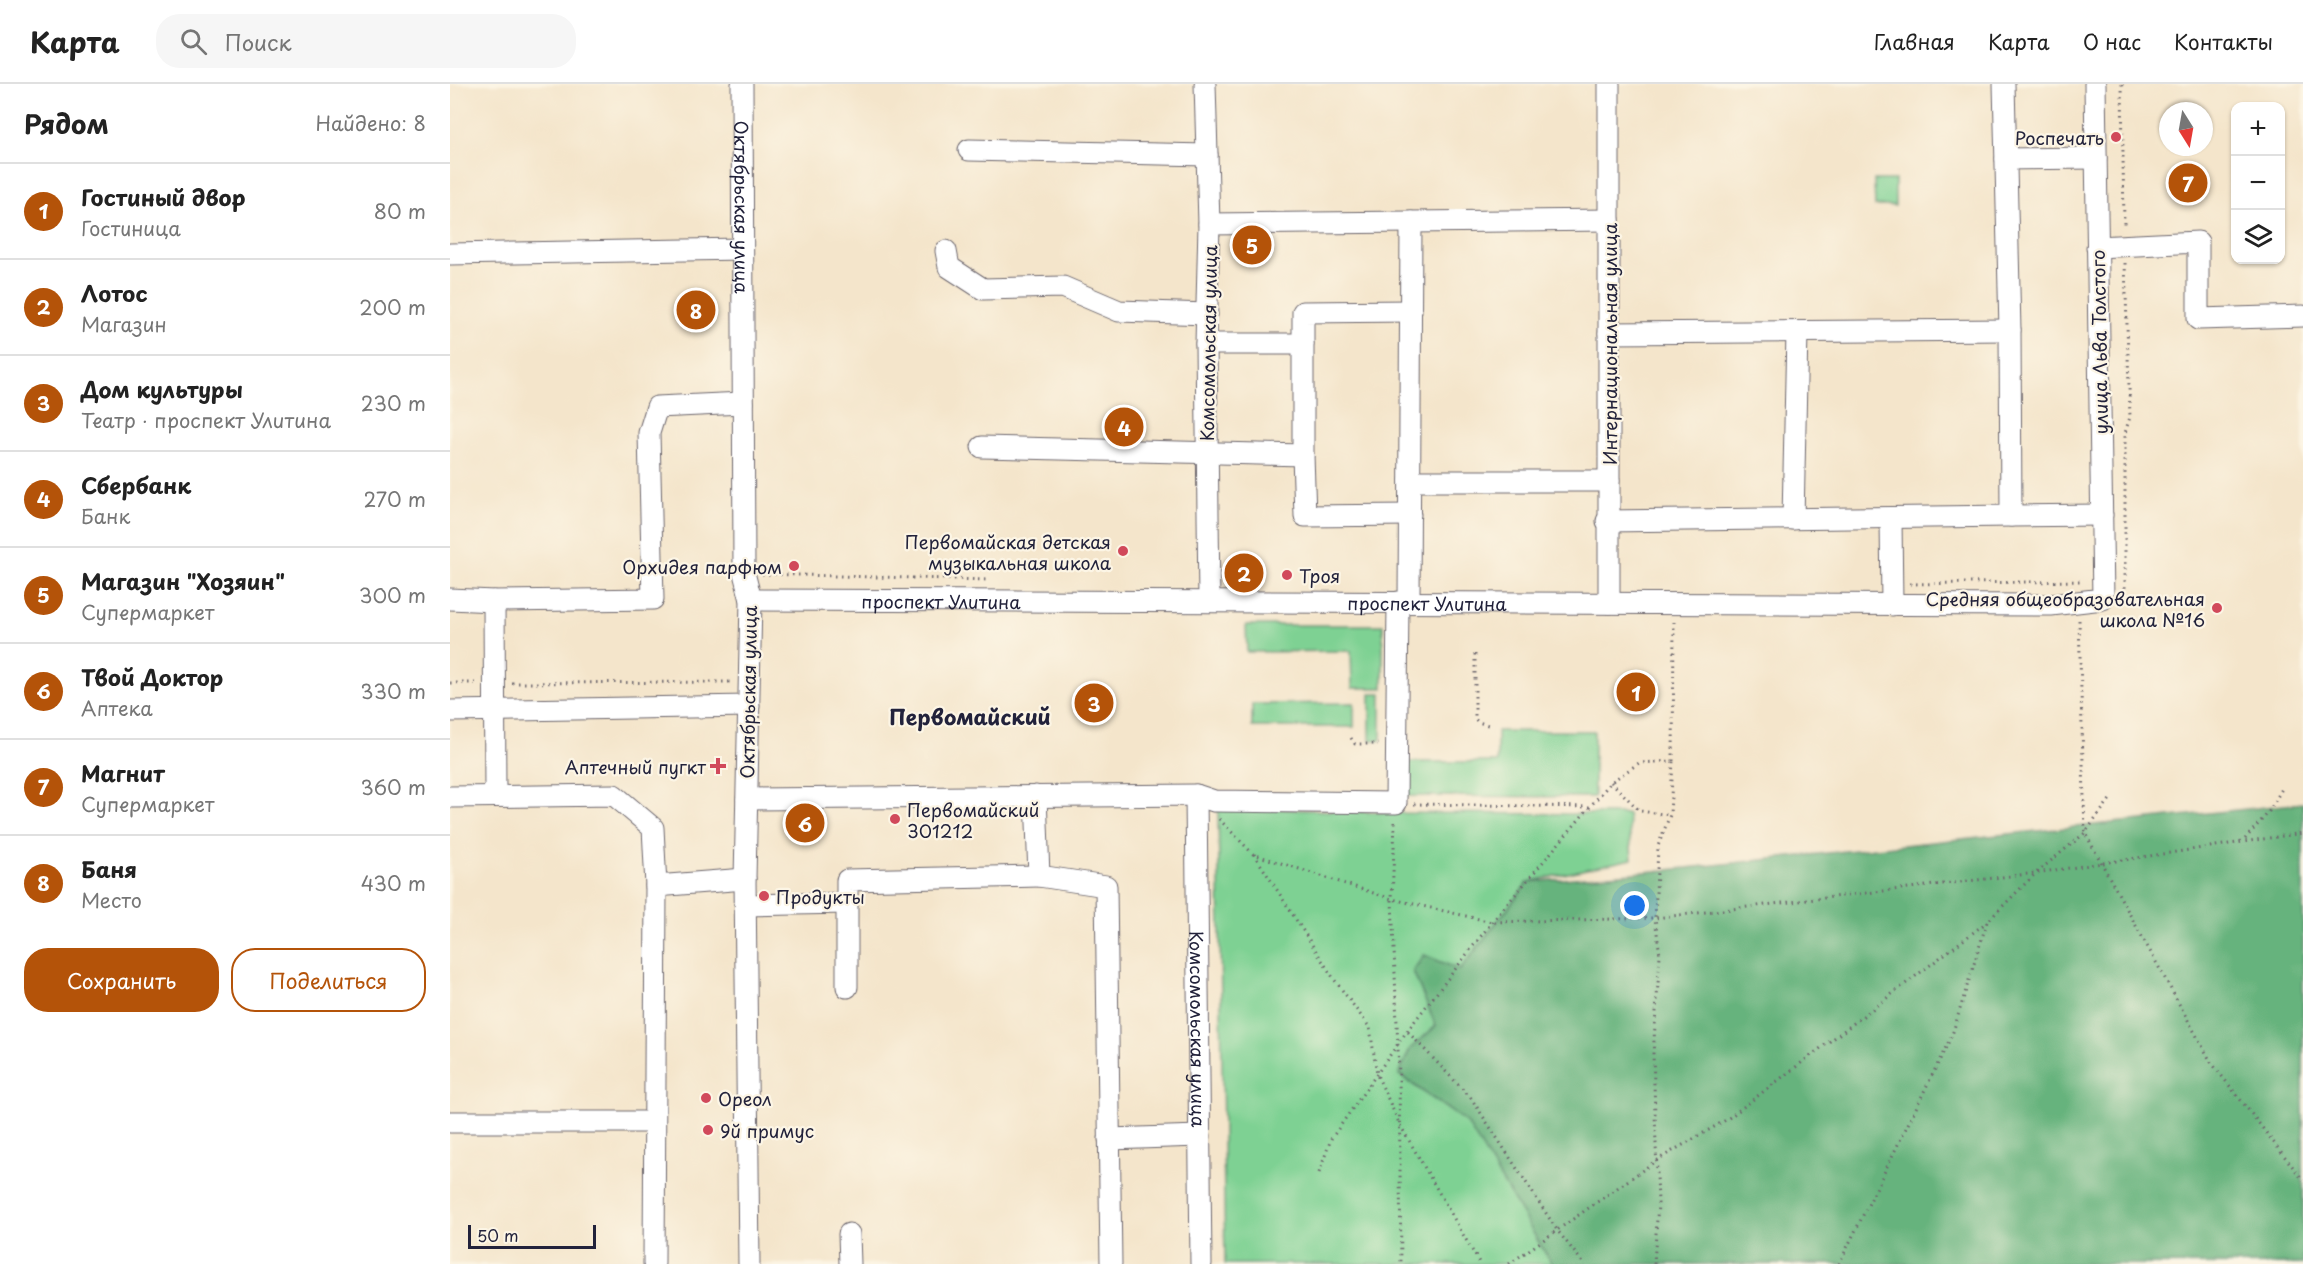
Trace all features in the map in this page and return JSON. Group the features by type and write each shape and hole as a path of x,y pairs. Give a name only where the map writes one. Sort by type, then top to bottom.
{"street":[{"name":"Октябрьская улица","path":"742,84 744,573 751,600 745,879 749,1264"},
{"name":"Комсомольская улица","path":"1206,84 1209,224 1206,344 1209,601"},
{"name":"Интернациональная улица","path":"1609,84 1609,603"},
{"path":"2004,84 2010,330 2011,516"},
{"name":"улица Льва Толстого","path":"2095,84 2103,599"},
{"path":"969,150 1207,155"},
{"path":"2006,159 2096,158"},
{"path":"1209,224 1609,220"},
{"path":"747,799 1196,795 1214,801 1396,803 1397,744 1410,515 1411,222"},
{"path":"2097,247 2198,242 2198,319 2303,316"},
{"path":"450,254 742,249"},
{"path":"946,251 949,267 983,289 1063,287 1119,311 1207,314"},
{"path":"1410,515 1305,516 1303,312 1411,311"},
{"path":"1609,333 2010,330"},
{"path":"1793,519 1797,332"},
{"path":"1206,344 1303,345"},
{"path":"450,599 494,601 653,599 649,433 657,407 743,403"},
{"path":"982,447 1303,455"},
{"path":"1410,481 1609,480"},
{"path":"1608,521 2102,515"},
{"path":"1891,518 1892,605"},
{"name":"проспект Улитина","path":"751,600 2051,605 2103,599"},
{"path":"494,601 495,795"},
{"path":"450,711 749,706"},
{"path":"450,797 614,795 652,828 656,885 654,1264"},
{"name":"Комсомольская улица","path":"1196,795 1202,1264"},
{"path":"1036,796 1039,876"},
{"path":"847,987 847,880 1039,876 1106,886 1111,1264"},
{"path":"656,885 745,879"},
{"path":"746,905 847,903"},
{"path":"450,1122 653,1122"},
{"path":"1109,1138 1200,1136"},
{"path":"849,1234 850,1264"}],"path":[{"path":"2122,84 2124,246 2130,417 2125,433 2125,593"},
{"path":"1654,1264 1658,1204 1653,1054 1660,956 1655,918 1659,846 1670,815 1673,761 1674,603"},
{"path":"2079,618 2085,832 2211,1062 2303,1180"},
{"path":"1475,654 1475,719 1488,724"},
{"path":"450,683 733,682"},
{"path":"1351,738 1355,744 1397,744"},
{"path":"1319,1173 1331,1139 1407,1031 1492,922 1611,782 1640,763 1673,761"},
{"path":"1611,782 1640,810 1670,815"},
{"path":"2243,841 2268,813 2283,788"},
{"path":"1196,795 1253,854 1334,979 1370,1028 1377,1075 1399,1124 1480,1264"},
{"path":"1509,1264 1657,1160 1726,1120 1987,922 2036,873 2085,832 2111,798"},
{"path":"1396,803 1590,807"},
{"path":"1394,827 1392,899 1401,1264"},
{"path":"1253,854 1392,899 1492,922 1655,918 2036,873 2303,832"},
{"path":"1839,1264 1952,1035 1987,922"},
{"path":"1407,1031 1471,1098 1557,1230 1584,1264"}],"green space":[{"path":"1874,180 1895,180 1895,206 1875,206"},
{"path":"1246,625 1383,625 1383,688 1352,688 1351,651 1247,652"},
{"path":"1370,694 1381,694 1381,740 1370,740"},
{"path":"1354,703 1354,727 1252,727 1252,704"},
{"path":"1497,731 1594,731 1594,797 1398,796 1398,762 1497,762"},
{"path":"2303,803 2303,1264 1552,1264 1467,1123 1399,1074 1410,1049 1436,1026 1413,971 1424,955 1460,970 1528,882 1667,870"},
{"path":"1218,807 1396,813 1628,814 1632,859 1528,882 1460,970 1424,955 1413,971 1436,1026 1410,1049 1399,1075 1467,1123 1555,1264 1225,1264"}],"place":[{"name":"Роспечать","path":"2116,137"},
{"name":"Магнит","path":"2188,183"},
{"name":"Магазин \"Хозяин\"","path":"1252,245"},
{"name":"Баня","path":"696,310"},
{"name":"Сбербанк","path":"1124,427"},
{"name":"Первомайская детская музыкальная школа","path":"1123,551"},
{"name":"Орхидея парфюм","path":"794,566"},
{"name":"Лотос","path":"1244,573"},
{"name":"Троя","path":"1287,575"},
{"name":"Средняя общеобразовательная школа №16","path":"2217,608"},
{"name":"Гостиный двор","path":"1636,692"},
{"name":"Дом культуры","path":"1094,703"},
{"name":"Аптечный пугкт","path":"718,766"},
{"name":"Первомайский 301212","path":"895,819"},
{"name":"Твой Доктор","path":"805,823"},
{"name":"Продукты","path":"764,896"},
{"name":"Ореол","path":"706,1098"},
{"name":"9й примус","path":"708,1130"}],"district":[{"name":"Первомайский","path":"970,716"}]}
